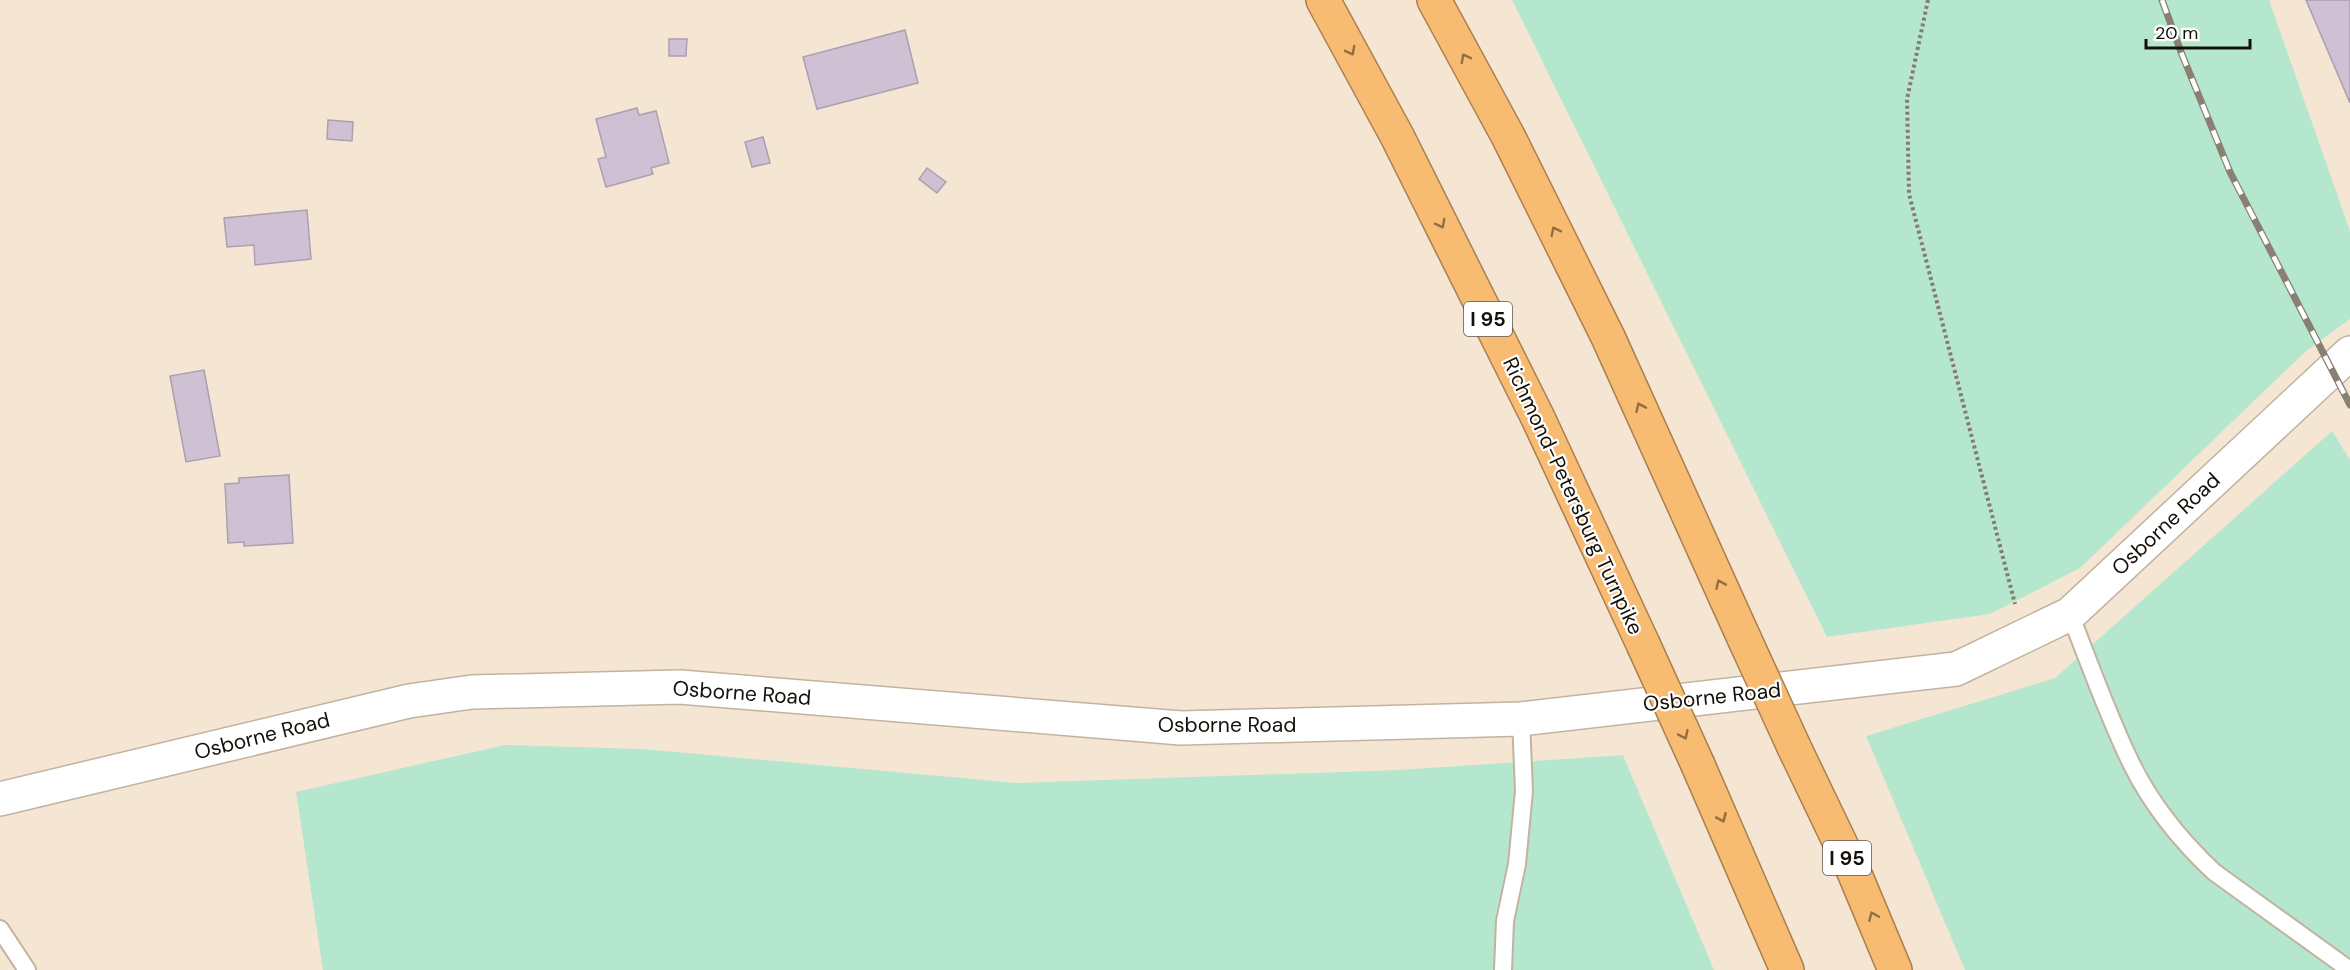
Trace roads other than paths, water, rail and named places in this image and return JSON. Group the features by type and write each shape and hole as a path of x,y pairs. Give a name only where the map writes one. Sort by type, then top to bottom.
{"highway":[{"name":"Richmond-Petersburg Turnpike","path":"1323,0 1396,136 1538,418 1698,765 1787,970"},
{"name":"I 95","path":"1434,0 1508,136 1608,337 1794,747 1854,872 1895,970"}],"street":[{"name":"Osborne Road","path":"0,799 409,701 472,692 680,687 1182,728 1521,719 1956,669 2070,614 2350,353"}],"lane":[{"path":"2070,614 2131,763 2160,812 2197,857 2214,872 2350,970"},
{"path":"1503,970 1506,921 1518,864 1524,791 1521,719"},
{"path":"0,929 27,970"}],"railway":[{"path":"2162,0 2230,172 2350,405"}]}
